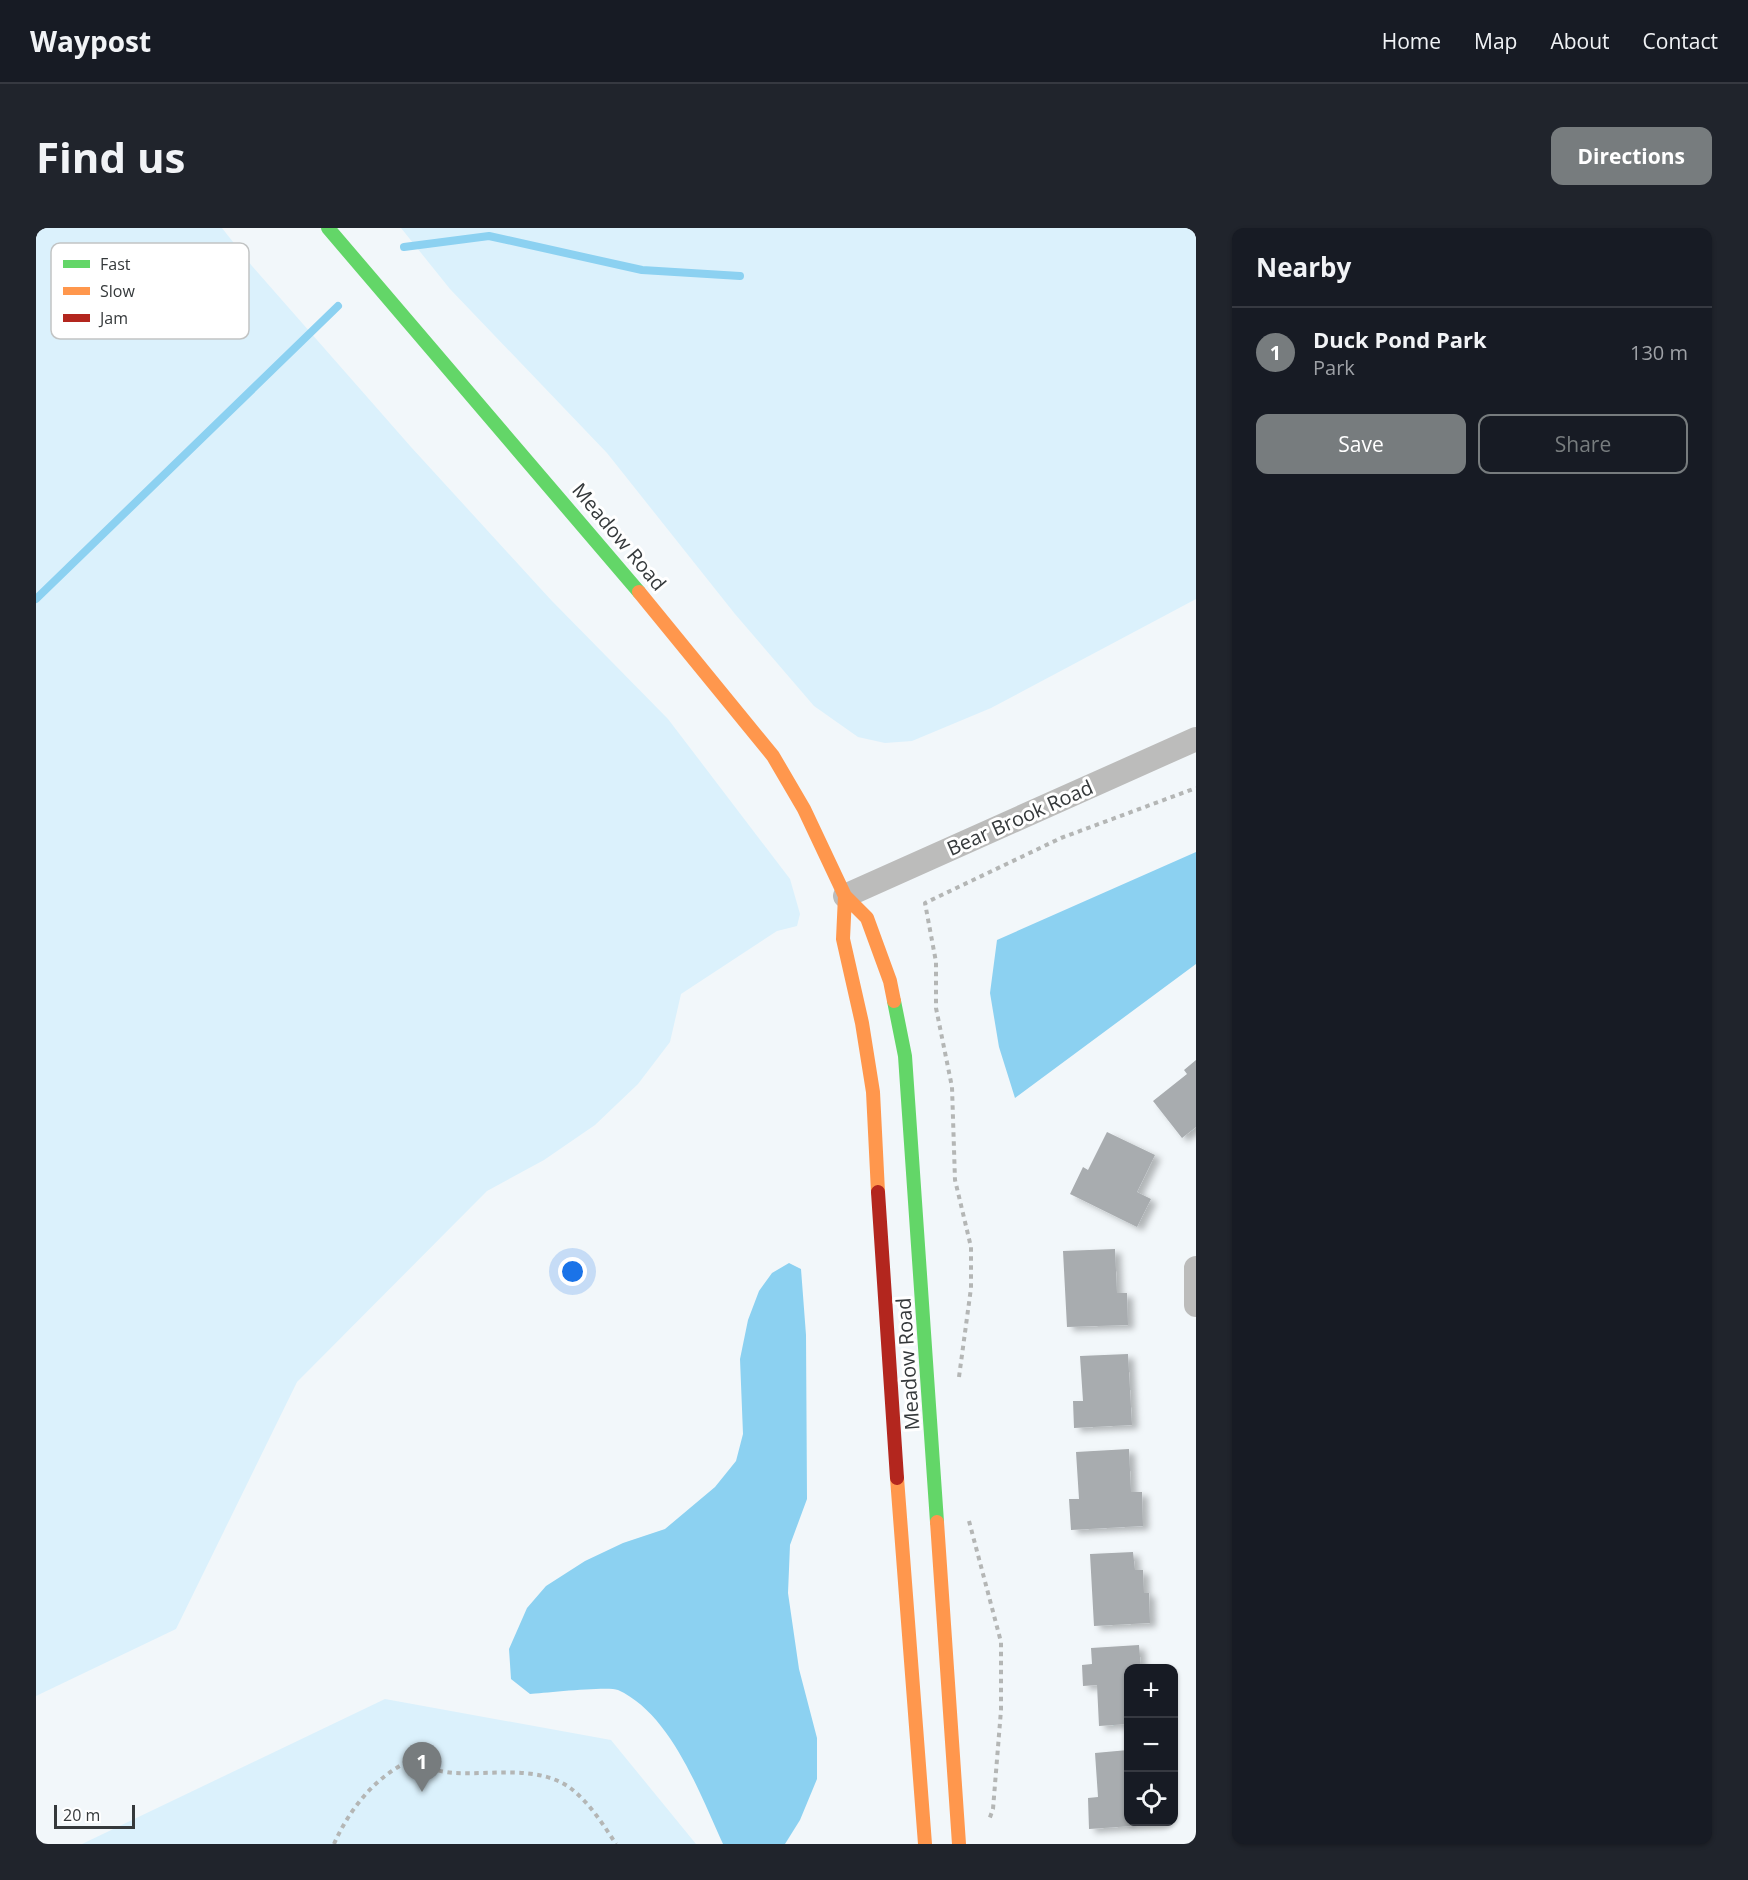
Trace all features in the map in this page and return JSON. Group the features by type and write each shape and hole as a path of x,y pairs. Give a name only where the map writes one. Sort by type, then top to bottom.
{"street":[{"name":"Meadow Road","path":"328,228 568,507 700,664 773,756 804,809 845,896 867,918 890,981 905,1056 959,1844"},
{"name":"Bear Brook Road","path":"845,896 1196,739"},
{"name":"Meadow Road","path":"845,896 843,939 862,1023 873,1092 886,1336 925,1844"},
{"path":"1196,1268 1196,1305"}],"path":[{"path":"958,1380 972,1267 969,1239 955,1180 952,1087 936,1008 936,962 925,903 1061,838 1196,788"},
{"path":"967,1514 1001,1642 1001,1710 996,1785 993,1809 984,1831"},
{"path":"334,1844 359,1803 382,1776 405,1763 454,1773 523,1773 540,1776 568,1787 598,1818 616,1844"}],"shaded area":[{"path":"36,228 222,228 234,243 51,243 51,339 249,339 249,262 411,447 551,600 668,719 790,879 800,914 797,926 777,931 681,994 670,1042 638,1084 595,1125 544,1160 487,1191 297,1382 176,1629 36,1696"},
{"path":"401,228 1196,228 1196,599 991,708 912,741 885,743 858,737 814,706 735,614 607,453 450,289"},
{"path":"385,1699 611,1740 696,1844 82,1844"}],"water":[{"path":"1196,852 1196,964 1015,1098 999,1047 990,993 997,940"},
{"path":"789,1263 801,1269 806,1335 807,1499 790,1545 788,1593 799,1669 817,1738 817,1779 800,1820 785,1844 723,1844 682,1757 654,1717 637,1701 612,1689 530,1694 511,1679 509,1649 527,1608 546,1586 585,1561 623,1543 665,1529 715,1487 736,1461 743,1434 740,1359 748,1320 759,1291 772,1273"}],"building":[{"path":"1196,1060 1196,1127 1182,1138 1153,1101 1187,1074 1184,1070"},
{"path":"1107,1132 1155,1155 1137,1192 1151,1199 1137,1227 1070,1194 1083,1167 1088,1170"},
{"path":"1115,1249 1117,1293 1127,1293 1128,1325 1067,1327 1063,1251"},
{"path":"1128,1354 1132,1425 1074,1428 1073,1401 1083,1401 1080,1356"},
{"path":"1129,1449 1131,1492 1142,1492 1143,1526 1071,1530 1069,1499 1079,1499 1076,1452"},
{"path":"1133,1552 1135,1570 1143,1570 1144,1593 1149,1593 1150,1623 1094,1626 1090,1554"},
{"path":"1139,1645 1141,1664 1124,1664 1124,1724 1099,1726 1097,1685 1083,1686 1082,1665 1092,1664 1091,1648"},
{"path":"1124,1750 1124,1826 1132,1826 1089,1829 1088,1798 1098,1797 1095,1753"}],"waterway":[{"path":"404,247 489,236 642,270 740,276"},
{"path":"36,599 338,306"}],"traffic: fast":[{"path":"328,228 639,592"},
{"path":"894,1001 905,1056 937,1522"}],"traffic: slow":[{"path":"639,592 773,756 804,809 845,896 867,918 890,981 894,1001"},
{"path":"845,896 843,939 862,1023 873,1092 878,1192"},
{"path":"897,1478 925,1844"},
{"path":"937,1522 959,1844"}],"traffic: jam":[{"path":"878,1192 897,1478"}],"place":[{"name":"Duck Pond Park","path":"422,1792"}]}
